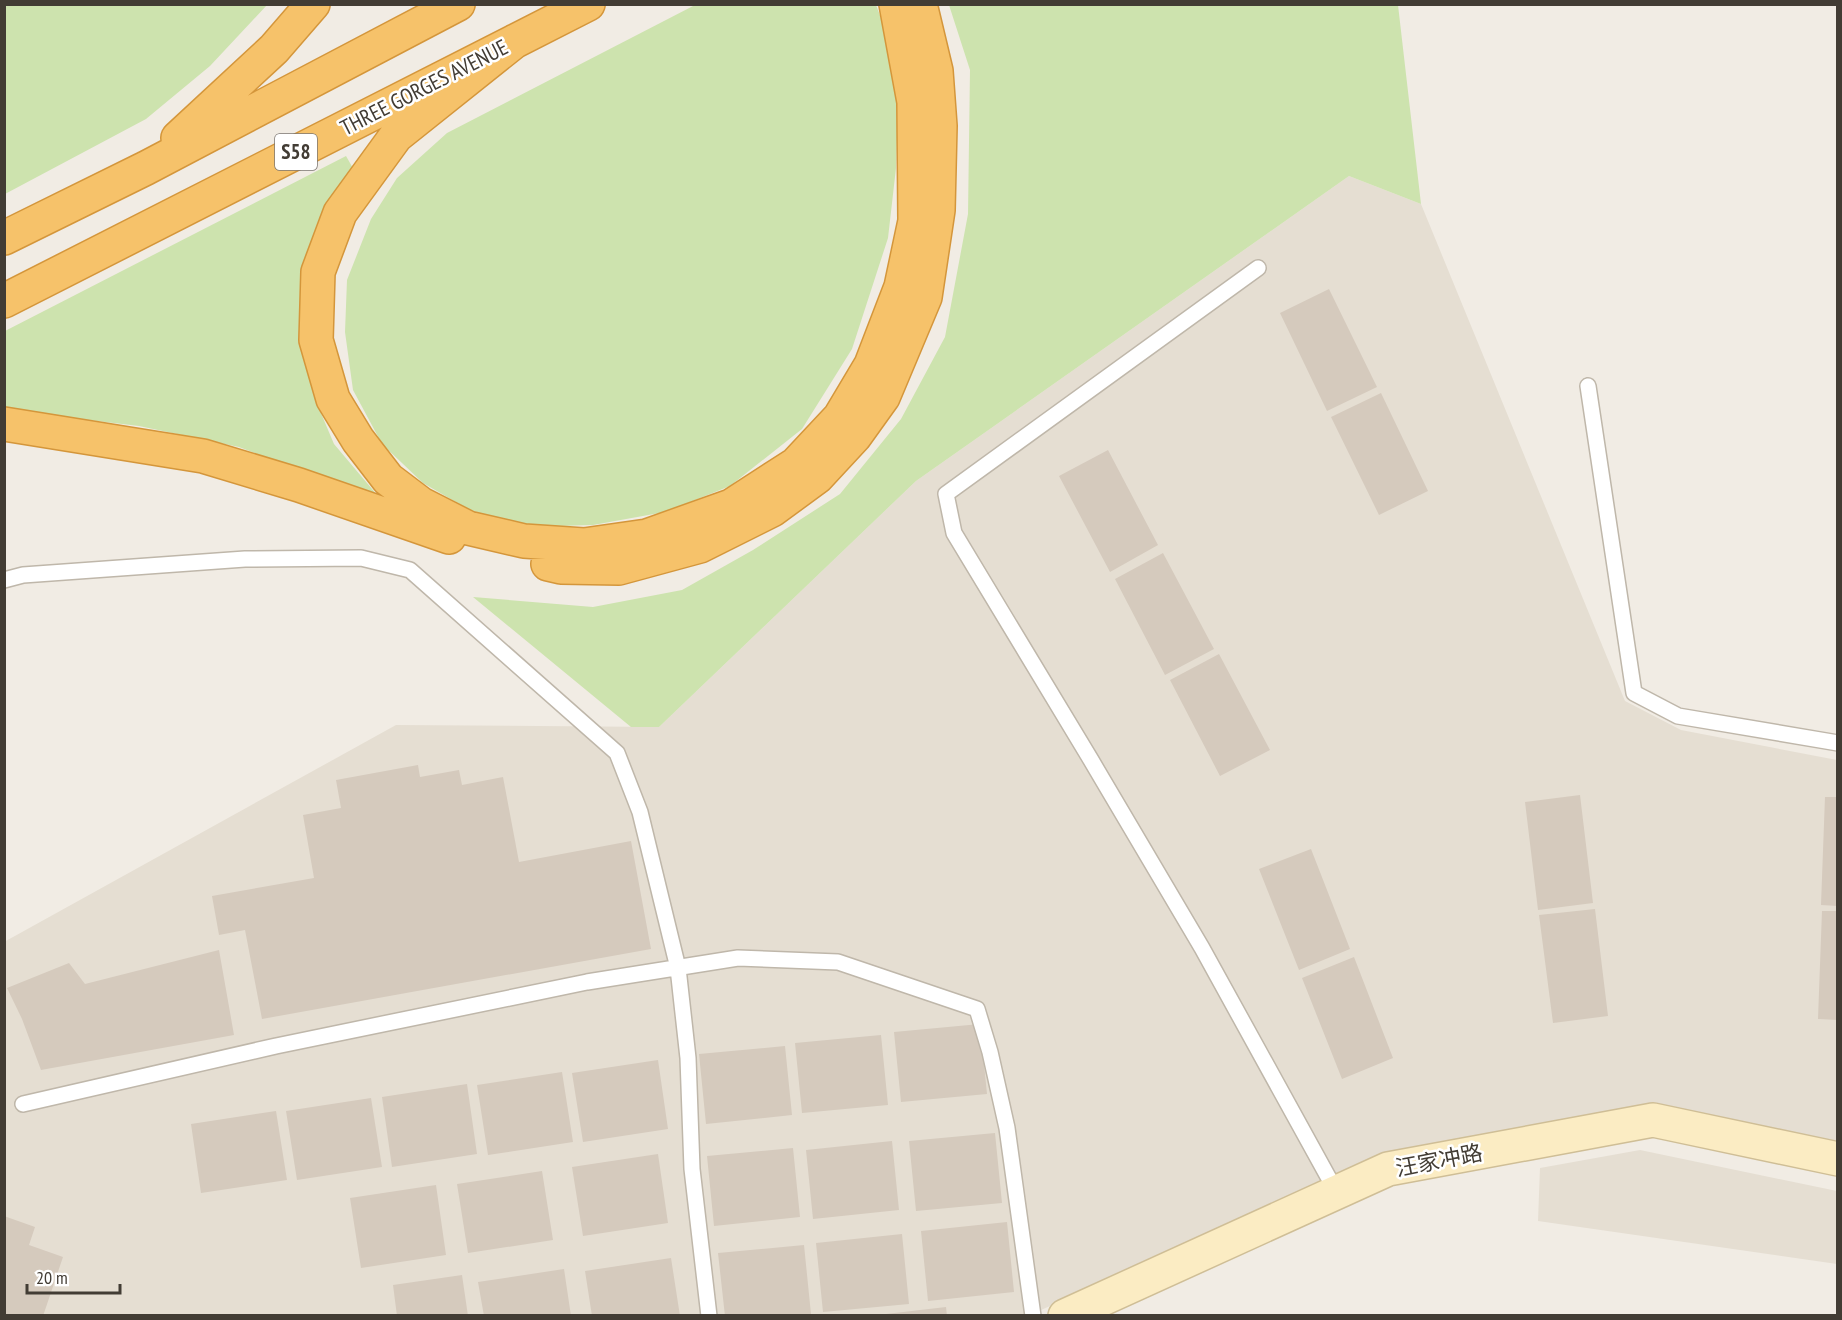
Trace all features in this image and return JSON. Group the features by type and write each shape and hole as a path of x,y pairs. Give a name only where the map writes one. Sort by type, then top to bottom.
{"highway":[{"path":"146,168 274,49 313,4"},
{"name":"S58","path":"4,238 146,168 458,4"},
{"name":"THREE GORGES AVENUE","path":"4,301 588,4"},
{"path":"515,41 396,136 340,213 318,272 316,340 333,399 358,440 388,479 421,504 468,528 524,542 584,545 647,536 731,506 796,464 840,417 872,365 901,287 915,221 914,102 896,4"},
{"path":"4,424 203,456 299,485 482,550 561,567 620,568 700,546 772,510 817,477 855,436 883,397 925,297 938,210 940,126 936,71 920,4"}],"street":[{"name":"汪家冲路","path":"1065,1316 1388,1169 1653,1120 1838,1159"}],"lane":[{"path":"1258,268 946,494 954,533 1092,760 1202,948 1337,1193"},
{"path":"1588,386 1634,693 1678,716 1838,743"},
{"path":"4,580 23,575 245,559 361,558 410,570 617,753 640,812 678,968 688,1058 692,1169 709,1316"},
{"path":"23,1104 276,1046 587,982 738,958 838,962 977,1009 990,1052 1007,1128 1033,1316"}],"shaded area":[{"path":"1349,176 1421,204 1625,701 1681,730 1837,760 1837,1143 1649,1107 1317,1186 1030,1315 5,1315 4,942 396,725 659,727 916,481"},
{"path":"1640,1150 1837,1191 1837,1264 1538,1221 1540,1168"}],"green space":[{"path":"5,4 267,5 210,66 146,119 5,194"},
{"path":"695,5 876,5 881,18 898,106 896,168 888,238 852,349 802,429 730,486 665,512 593,525 521,527 468,509 423,483 382,444 353,390 345,332 347,280 371,219 397,178 447,133"},
{"path":"949,5 1398,5 1421,204 1349,176 916,481 659,727 631,727 473,597 593,607 682,590 753,550 840,494 901,419 945,337 968,214 970,70"},
{"path":"346,156 354,170 314,235 302,290 300,342 315,399 334,444 383,502 239,447 139,426 38,414 5,415 5,331"}],"building":[{"path":"1329,289 1377,387 1327,411 1280,313"},
{"path":"1381,393 1428,491 1379,515 1331,417"},
{"path":"1108,450 1158,545 1110,572 1059,476"},
{"path":"1163,553 1214,649 1165,675 1115,579"},
{"path":"1219,654 1270,750 1220,776 1170,680"},
{"path":"418,765 420,777 459,770 462,785 503,777 519,862 631,841 651,949 262,1019 245,930 219,935 212,896 314,878 303,815 341,808 336,780"},
{"path":"1580,795 1593,903 1538,910 1525,802"},
{"path":"1825,797 1838,797 1838,906 1821,905"},
{"path":"1311,849 1350,949 1299,970 1259,869"},
{"path":"1595,909 1608,1016 1553,1023 1539,915"},
{"path":"1822,911 1838,911 1838,1020 1818,1019"},
{"path":"219,950 234,1035 41,1070 22,1019 7,988 69,963 85,984"},
{"path":"1354,957 1393,1058 1342,1079 1302,978"},
{"path":"980,1024 987,1094 901,1102 894,1032"},
{"path":"881,1035 888,1105 802,1113 795,1043"},
{"path":"785,1046 792,1115 706,1124 699,1054"},
{"path":"658,1060 668,1129 583,1142 572,1073"},
{"path":"562,1072 573,1142 488,1155 477,1085"},
{"path":"467,1084 477,1154 392,1167 382,1097"},
{"path":"371,1098 382,1167 297,1180 286,1111"},
{"path":"276,1111 287,1180 201,1193 191,1124"},
{"path":"995,1133 1002,1203 916,1211 909,1141"},
{"path":"892,1141 899,1210 813,1219 806,1150"},
{"path":"793,1148 800,1217 714,1226 707,1156"},
{"path":"658,1154 668,1223 583,1236 572,1167"},
{"path":"542,1171 553,1240 468,1253 457,1184"},
{"path":"436,1185 446,1255 361,1268 350,1198"},
{"path":"4,1216 35,1227 29,1245 63,1257 43,1316 4,1316"},
{"path":"1007,1222 1014,1292 928,1301 921,1231"},
{"path":"902,1234 909,1304 823,1312 816,1243"},
{"path":"804,1245 811,1314 725,1316 718,1253"},
{"path":"671,1258 680,1316 592,1316 585,1271"},
{"path":"564,1269 571,1316 484,1316 478,1282"},
{"path":"462,1275 468,1316 397,1316 393,1285"},
{"path":"946,1307 947,1316 886,1316 886,1314"}]}
